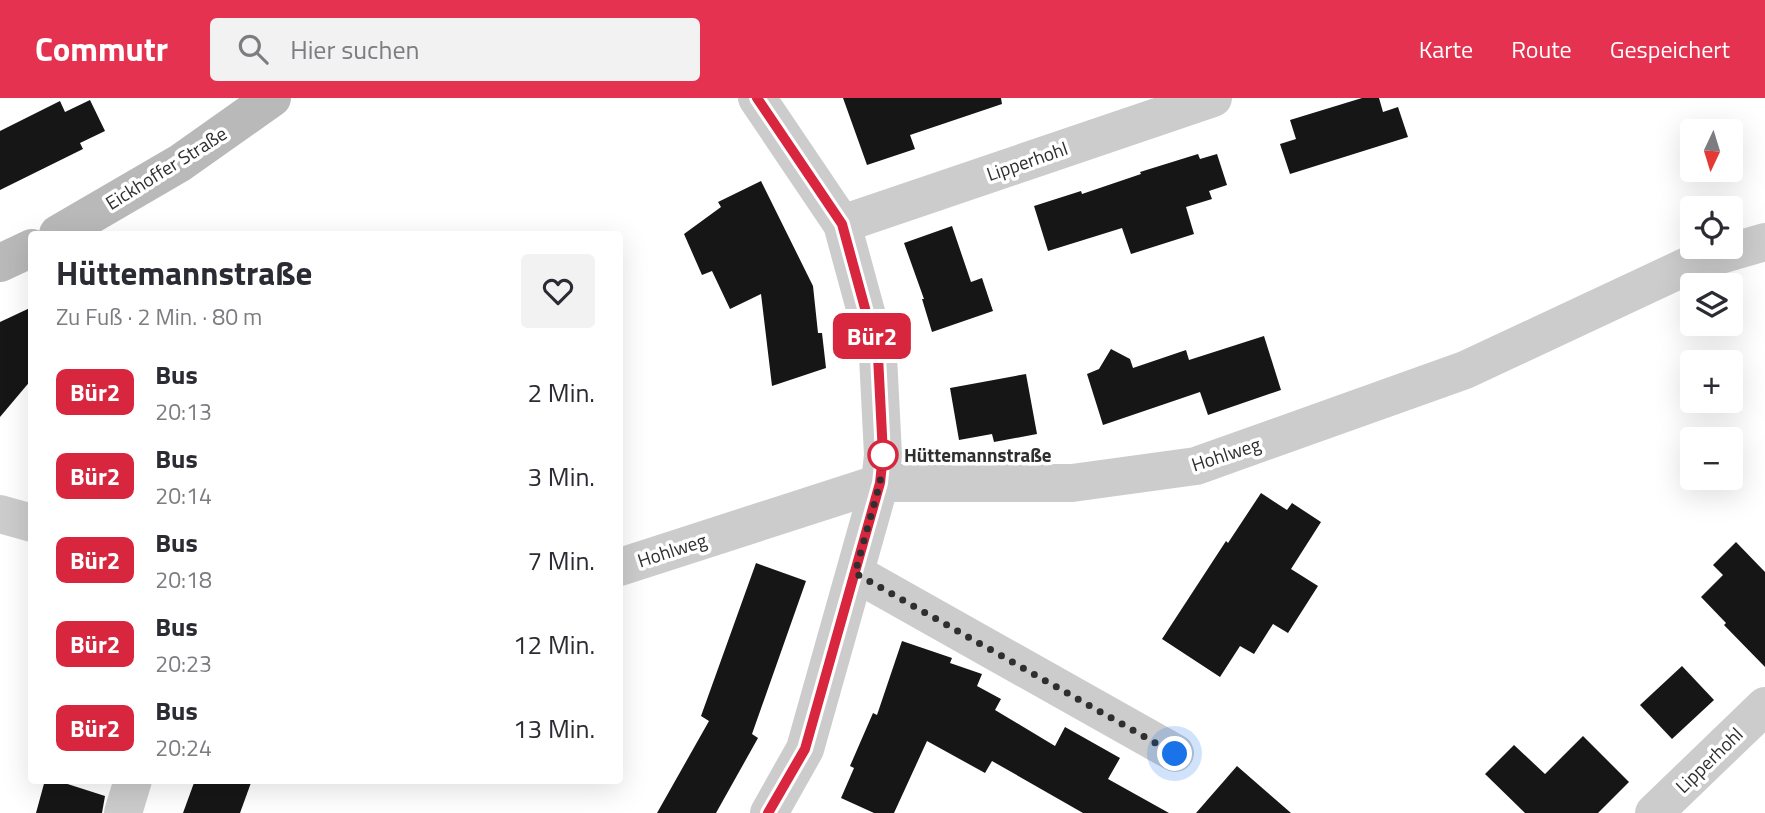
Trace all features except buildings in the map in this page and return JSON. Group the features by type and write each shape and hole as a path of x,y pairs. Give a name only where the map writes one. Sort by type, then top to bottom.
{"main road":[{"name":"Eickhoffer Straße","path":"63,231 180,163 272,98"},
{"path":"0,263 28,250"}],"street":[{"path":"757,98 842,224 878,356 883,455 880,483 805,749 768,813"},
{"name":"Lipperhohl","path":"842,224 1213,98"},
{"name":"Hohlweg","path":"623,566 880,483 1072,483 1196,466 1465,370 1696,262 1765,242"},
{"path":"0,514 28,522"},
{"path":"855,573 1175,754"},
{"name":"Lipperhohl","path":"1654,813 1765,706"},
{"path":"123,813 132,784"}],"bus line":[{"name":"Bür2","path":"757,98 842,224 878,356 883,455 880,483 805,749 768,813"}],"place":[{"name":"Hüttemannstraße","path":"883,455"}],"route":[{"path":"883,455 880,483 855,573 1175,754"}]}
